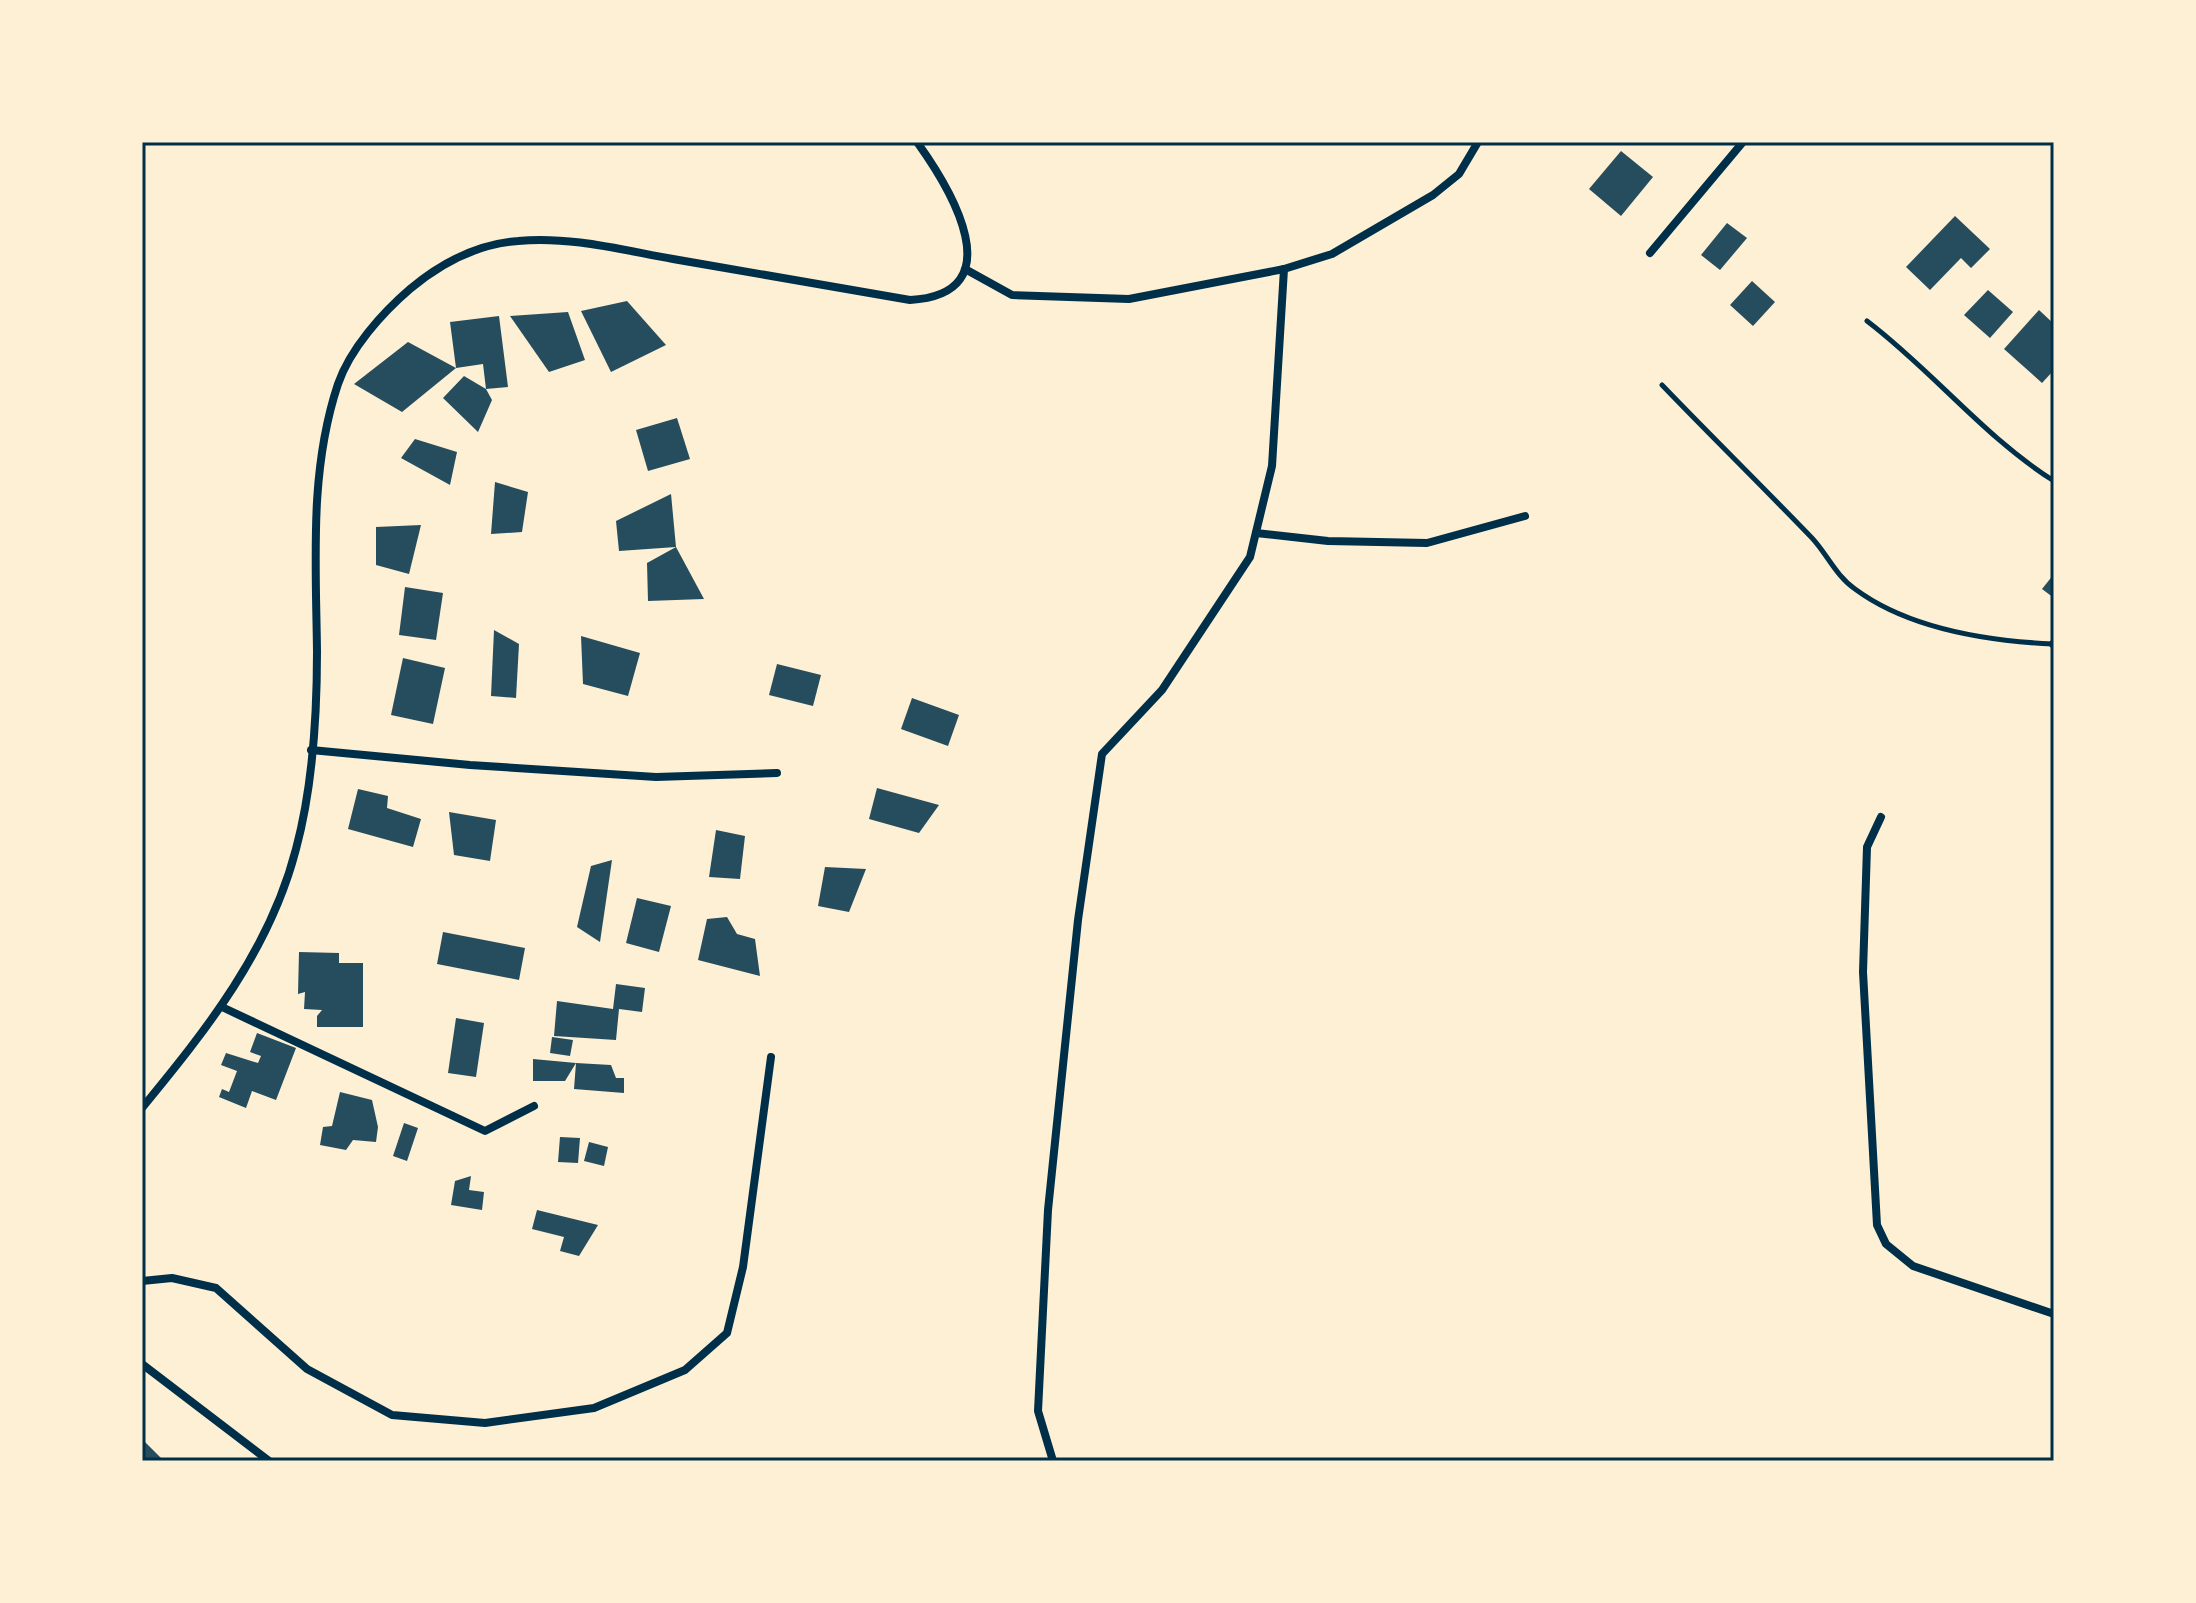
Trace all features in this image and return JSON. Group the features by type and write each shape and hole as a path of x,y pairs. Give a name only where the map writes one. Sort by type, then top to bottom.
{"street":[{"path":"142,1108 222,1007 247,969 282,898 309,788 317,654 314,570 323,446 339,381 365,337 397,300 444,263 482,248 515,241 548,239 910,300 926,299 957,282 970,257 968,235 934,166 917,142"},
{"path":"965,269 1012,295 1129,299 1284,269 1332,254 1433,195 1459,174 1478,142"},
{"path":"1650,253 1743,142"},
{"path":"1053,1461 1038,1411 1048,1210 1078,920 1102,754 1162,690 1250,557 1272,466 1284,269"},
{"path":"1256,533 1328,541 1427,543 1525,516"},
{"path":"311,750 470,765 656,777 777,773"},
{"path":"1881,817 1867,847 1863,972 1877,1225 1886,1244 1913,1266 2054,1314"},
{"path":"222,1007 485,1131 534,1106"},
{"path":"142,1281 172,1278 216,1288 307,1369 392,1415 485,1423 594,1408 685,1370 727,1333 743,1267 771,1057"},
{"path":"142,1364 269,1461"}],"lane":[{"path":"1867,321 1911,354 2017,458 2054,481"},
{"path":"1662,385 1813,539 1843,579 1856,590 1913,617 1960,632 2016,642 2054,644"}],"building":[{"path":"1621,151 1653,177 1621,216 1589,189"},
{"path":"1955,216 1990,249 1971,268 1961,258 1930,290 1906,267"},
{"path":"1727,223 1747,238 1720,270 1701,255"},
{"path":"1752,281 1775,302 1753,326 1730,305"},
{"path":"1988,290 2013,312 1990,338 1964,315"},
{"path":"627,301 666,345 611,372 581,311"},
{"path":"2039,310 2054,324 2054,370 2042,383 2004,349"},
{"path":"568,312 585,360 549,372 510,316"},
{"path":"499,316 508,387 486,389 483,364 456,368 450,322"},
{"path":"408,342 456,368 402,412 354,384"},
{"path":"464,376 486,389 492,400 478,432 443,398"},
{"path":"677,418 690,459 648,471 636,430"},
{"path":"415,439 457,452 450,485 401,458"},
{"path":"495,482 528,492 522,532 491,534"},
{"path":"671,494 676,547 619,551 616,521"},
{"path":"421,525 409,574 376,565 376,527"},
{"path":"676,547 704,599 648,601 647,563"},
{"path":"2054,574 2054,598 2042,589"},
{"path":"405,587 443,593 436,640 399,635"},
{"path":"494,630 519,644 516,698 491,696"},
{"path":"581,636 640,653 628,696 583,684"},
{"path":"403,658 445,668 433,724 391,715"},
{"path":"777,664 821,675 813,706 769,695"},
{"path":"912,698 959,715 948,746 901,729"},
{"path":"877,788 939,805 919,833 869,819"},
{"path":"358,789 388,796 387,808 421,819 413,847 348,829"},
{"path":"449,812 496,820 490,861 454,855"},
{"path":"716,830 745,836 740,879 709,877"},
{"path":"612,860 600,942 577,927 591,866"},
{"path":"825,867 866,869 849,912 818,906"},
{"path":"637,898 671,906 659,952 626,943"},
{"path":"727,917 737,934 755,939 760,976 698,960 707,919"},
{"path":"443,932 525,948 519,980 437,964"},
{"path":"299,952 339,953 339,963 363,963 363,1027 317,1027 317,1016 322,1010 304,1009 305,992 298,994"},
{"path":"616,984 645,988 642,1012 619,1009 616,1040 554,1036 557,1001 613,1009"},
{"path":"456,1018 484,1023 476,1077 448,1073"},
{"path":"257,1033 296,1048 276,1100 252,1091 246,1108 219,1097 222,1089 229,1092 237,1071 221,1065 226,1053 258,1063 261,1056 250,1052"},
{"path":"552,1037 573,1040 570,1056 550,1053"},
{"path":"533,1059 576,1063 565,1081 533,1081"},
{"path":"576,1063 611,1065 616,1078 624,1078 624,1093 574,1089"},
{"path":"340,1092 372,1100 378,1127 376,1142 353,1140 346,1150 320,1145 323,1127 332,1126"},
{"path":"404,1123 418,1128 407,1161 393,1156"},
{"path":"560,1137 580,1138 578,1163 558,1162"},
{"path":"589,1142 608,1147 604,1166 584,1161"},
{"path":"471,1176 469,1190 484,1192 482,1210 451,1205 455,1181"},
{"path":"537,1210 598,1225 579,1256 560,1251 564,1237 532,1229"},
{"path":"142,1439 162,1459 142,1461"}]}
